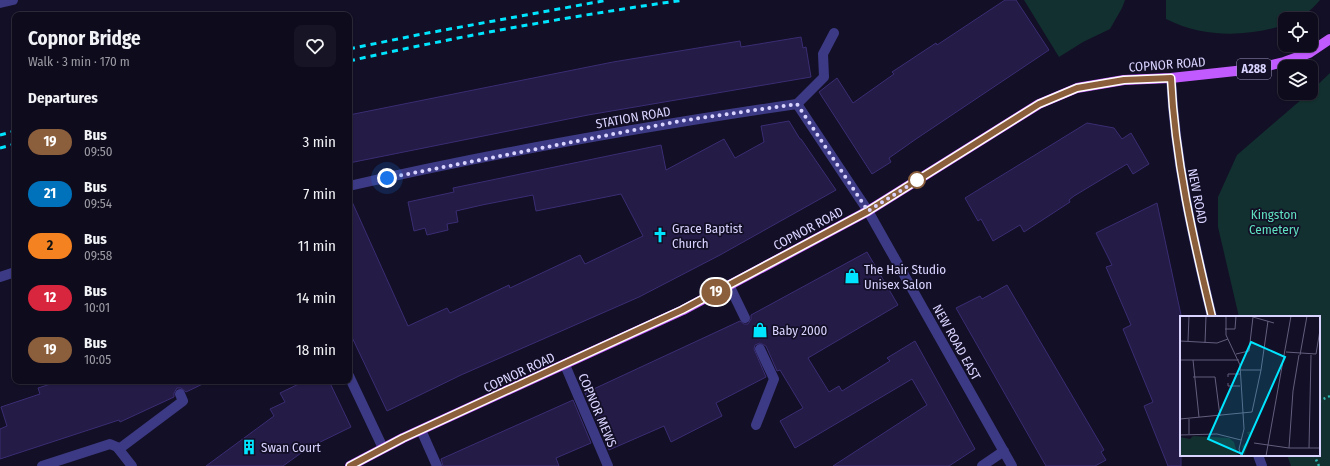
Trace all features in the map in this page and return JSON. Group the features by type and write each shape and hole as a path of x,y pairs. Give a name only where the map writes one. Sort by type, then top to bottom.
{"main road":[{"name":"COPNOR ROAD","path":"350,466 383,448 565,365 682,310 729,286 868,211 1039,104 1077,88 1124,80 1171,78 1254,69 1284,62 1309,53 1330,39"}],"street":[{"path":"0,3 13,0"},
{"path":"834,33 823,54 824,77 797,104 868,211"},
{"name":"NEW ROAD","path":"1171,78 1173,121 1186,205 1212,316"},
{"name":"STATION ROAD","path":"352,185 680,121 797,104"},
{"name":"NEW ROAD EAST","path":"868,211 1012,466"},
{"path":"0,277 12,273"},
{"path":"729,286 745,318"},
{"path":"756,425 774,379 760,348"},
{"name":"COPNOR MEWS","path":"565,365 608,466"},
{"path":"352,382 383,448"},
{"path":"119,449 183,401 180,394"},
{"path":"422,430 437,466"},
{"path":"42,466 110,444 119,449 132,466"},
{"path":"982,466 1004,452"},
{"path":"1258,456 1262,466"}],"path":[{"path":"1320,401 1330,396"},
{"path":"1314,456 1319,466"}],"green space":[{"path":"1024,0 1125,0 1110,29 1083,42 1059,57"},
{"path":"1166,0 1320,0 1308,12 1278,12 1278,27 1255,32 1225,34 1195,30 1166,19"},
{"name":"Kingston Cemetery","path":"1330,73 1330,466 1291,466 1287,456 1320,456 1320,316 1239,316 1218,227 1218,197 1237,155 1301,100 1318,100 1318,84"}],"building":[{"path":"1005,0 1016,0 1049,50 916,139 889,158 891,162 872,174 819,92 837,78 853,103 894,74 892,72 936,43 937,45"},
{"path":"801,37 803,48 806,47 811,77 588,115 352,162 352,114 613,62 740,41 741,47"},
{"path":"789,121 836,190 720,255 639,297 461,375 387,411 352,337 352,202 408,326 447,308 450,313 509,285 510,288 580,255 585,264 643,236 621,194 536,211 533,195 482,205 456,211 458,222 447,224 448,230 427,235 425,228 414,231 408,202 454,192 453,188 661,145 666,170 724,139 735,158 764,142 761,126"},
{"path":"1087,123 1114,128 1122,139 1131,133 1149,164 1133,174 1127,164 1074,196 1069,200 1070,202 1024,232 1020,225 993,241 981,219 978,221 965,198"},
{"path":"1157,203 1181,315 1181,466 1168,466 1144,406 1153,402 1123,329 1131,325 1106,267 1112,265 1096,233"},
{"path":"867,252 898,305 808,358 829,392 839,386 842,391 890,361 887,358 915,341 975,449 949,466 833,466 927,405 912,379 795,448 780,421 803,408 780,370 777,371 766,346 760,343 755,345 754,349 766,377 716,403 722,416 671,442 664,426 609,450 585,393 740,321 744,324 748,324 751,319 751,315"},
{"path":"1007,285 1104,450 1101,452 1106,460 1095,466 1046,466 956,308 980,296 982,299"},
{"path":"51,384 203,384 186,392 181,388 177,388 174,393 174,397 120,422 119,420 0,459 0,429 7,426 1,407 40,394 38,388"},
{"path":"299,384 330,384 351,427 308,448 283,466 206,466 274,416 270,409 285,402 280,393"},
{"path":"573,400 591,443 556,458 559,466 443,466 441,459"}],"railway":[{"path":"352,48 608,0"},
{"path":"352,60 516,27 684,0"},
{"path":"0,135 12,132"},
{"path":"0,148 12,145"}],"bus line":[{"name":"19","path":"350,466 403,438 682,310 868,211 1039,104 1077,88 1124,80 1171,78 1173,121 1186,205 1212,316"}],"place":[{"name":"Grace Baptist Church","path":"660,235"},
{"name":"The Hair Studio Unisex Salon","path":"852,276"},
{"name":"Baby 2000","path":"760,330"},
{"name":"Swan Court","path":"249,447"}],"route":[{"path":"387,178 680,121 797,104 868,211 921,178 917,180"}]}
